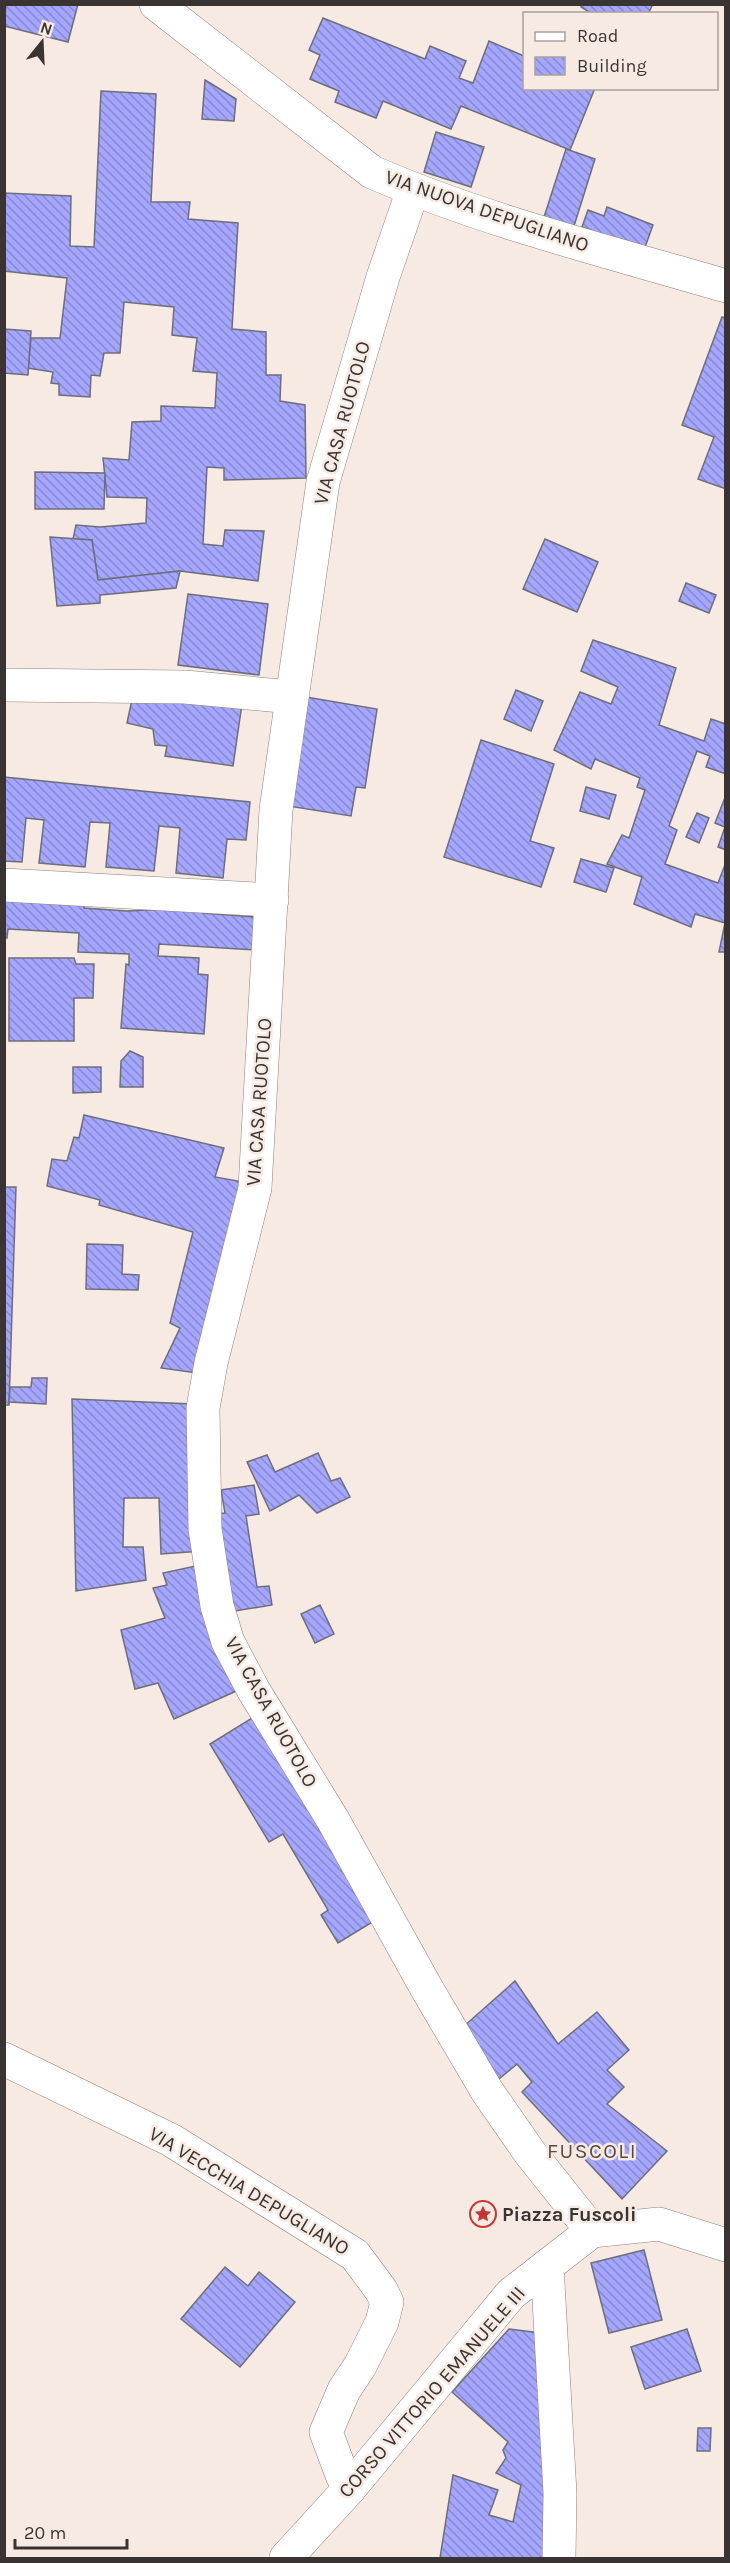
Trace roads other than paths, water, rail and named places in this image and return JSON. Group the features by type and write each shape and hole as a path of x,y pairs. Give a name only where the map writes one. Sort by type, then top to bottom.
{"street":[{"name":"VIA NUOVA DEPUGLIANO","path":"156,4 372,172 413,190 534,229 726,286"},
{"name":"VIA CASA RUOTOLO","path":"413,190 383,277 323,482 276,810 255,1188 211,1363 203,1408 205,1529 218,1606 228,1642 254,1691 333,1820 487,2091 530,2154 592,2231"},
{"path":"4,686 186,687 291,697"},
{"path":"4,885 272,900"},
{"name":"VIA VECCHIA DEPUGLIANO","path":"4,2059 171,2140 355,2255 387,2302 382,2322 360,2366 344,2390 326,2432 342,2475 350,2488"},
{"path":"592,2231 659,2224 726,2245"},
{"name":"CORSO VITTORIO EMANUELE III","path":"286,2559 350,2488 511,2294 592,2231"},
{"path":"547,2266 560,2493 559,2559"}],"place":[{"name":"Piazza Fuscoli","path":"483,2214"}],"district":[{"name":"FUSCOLI","path":"592,2151"}]}
